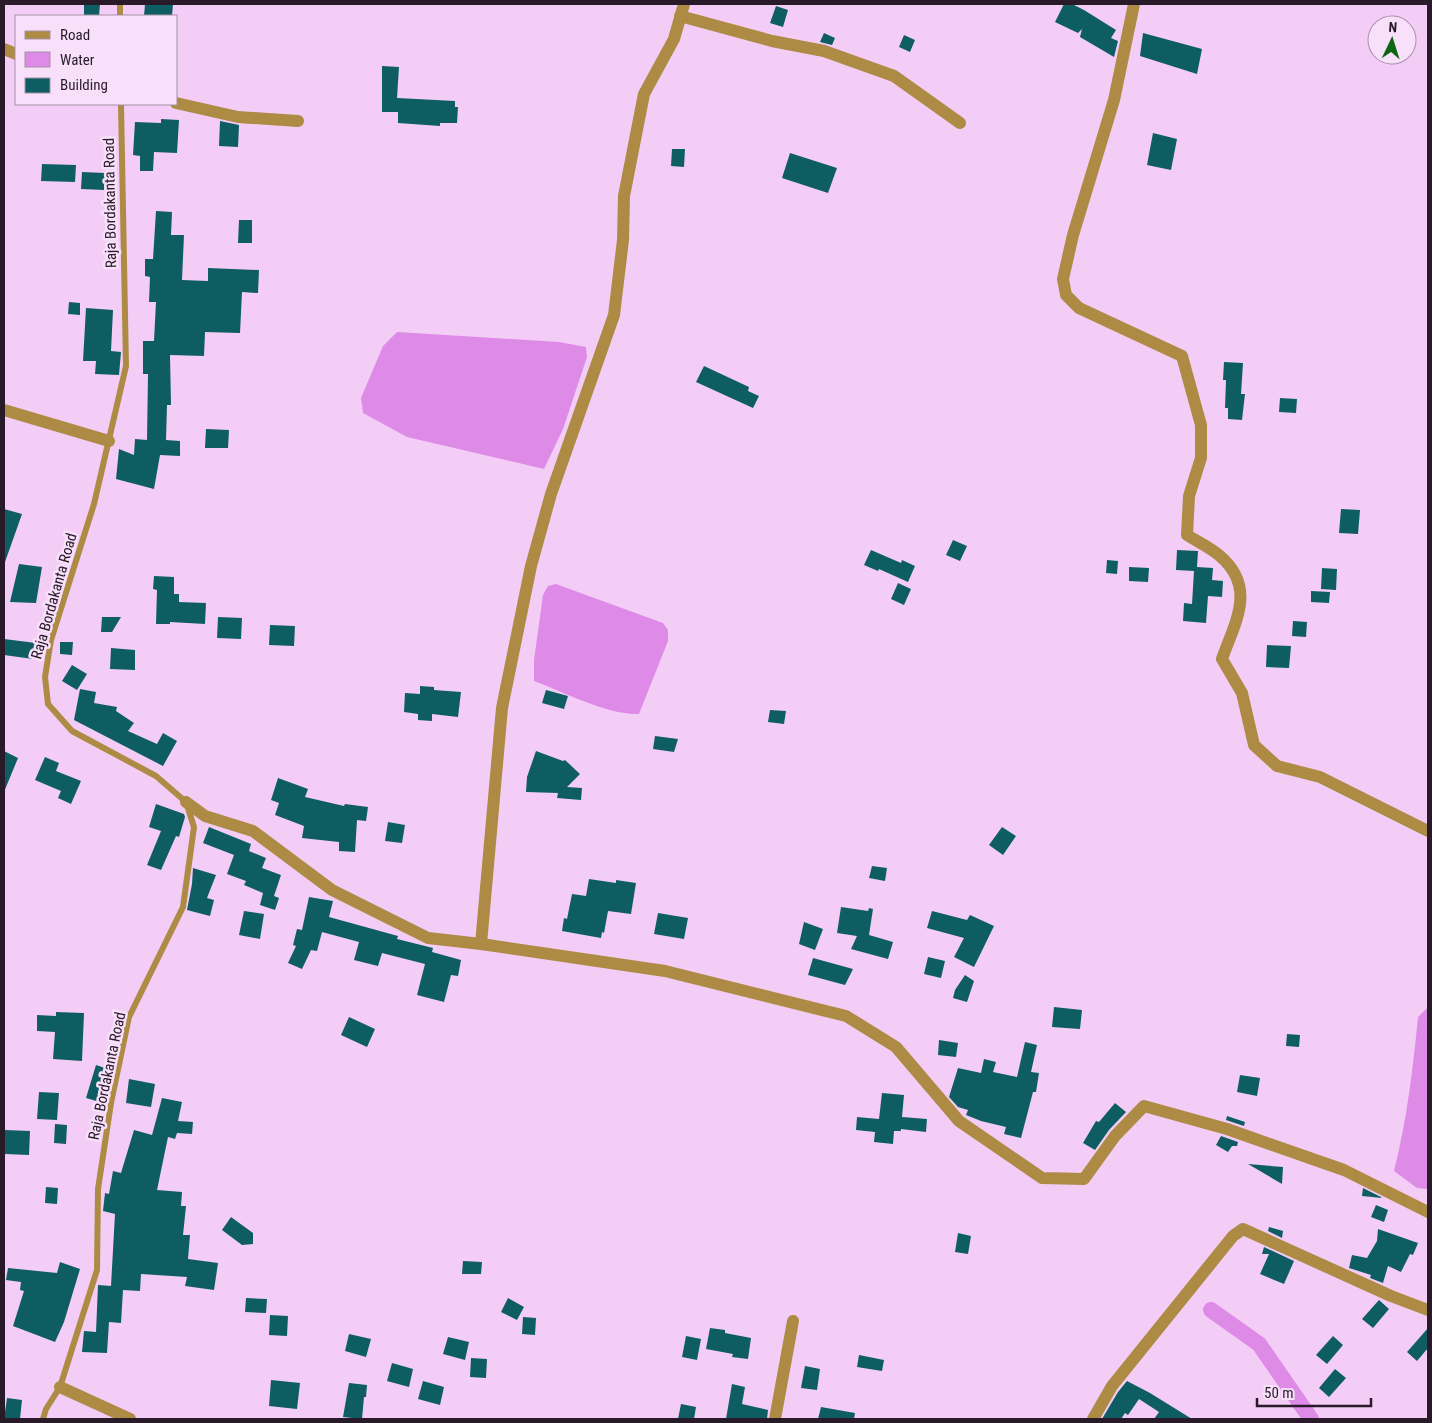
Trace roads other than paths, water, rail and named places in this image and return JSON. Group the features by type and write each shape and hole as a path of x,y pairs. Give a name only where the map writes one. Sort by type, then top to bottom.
{"street":[{"path":"1134,4 1114,100 1073,235 1063,279 1066,296 1079,308 1182,356 1201,425 1201,458 1189,496 1187,535 1221,556 1239,579 1242,602 1222,660 1242,693 1254,745 1277,766 1320,777 1428,832"},
{"path":"481,944 502,708 531,566 551,494 614,316 623,240 624,196 644,94 674,39 682,10 772,41 824,51 894,76 960,123"},
{"path":"178,103 238,117 298,121"},
{"path":"4,410 109,441"},
{"path":"186,802 205,816 253,831 332,890 428,938 665,971 846,1016 896,1047 958,1120 1042,1178 1084,1179 1115,1136 1144,1106 1227,1129 1344,1170 1428,1212"},
{"path":"1093,1419 1112,1386 1232,1236 1243,1229 1391,1296 1428,1310"},
{"path":"776,1419 793,1321"},
{"path":"60,1387 130,1419"}],"lane":[{"name":"Raja Bordakanta Road","path":"42,1419 60,1387 96,1270 98,1189 111,1103 129,1016 183,907 194,827 186,802 156,776 72,731 48,704 44,677 51,640 94,504 126,366 121,105"}],"water":[{"path":"397,332 559,342 586,347 587,357 563,429 544,469 407,437 363,413 361,398 383,346"},
{"path":"556,584 663,623 668,630 668,641 639,714 613,711 600,707 534,681 534,660 543,595 548,586"},
{"path":"1428,1007 1428,1189 1417,1188 1394,1171 1403,1133 1418,1017"}],"waterway":[{"path":"1211,1310 1259,1344 1311,1419"}]}
